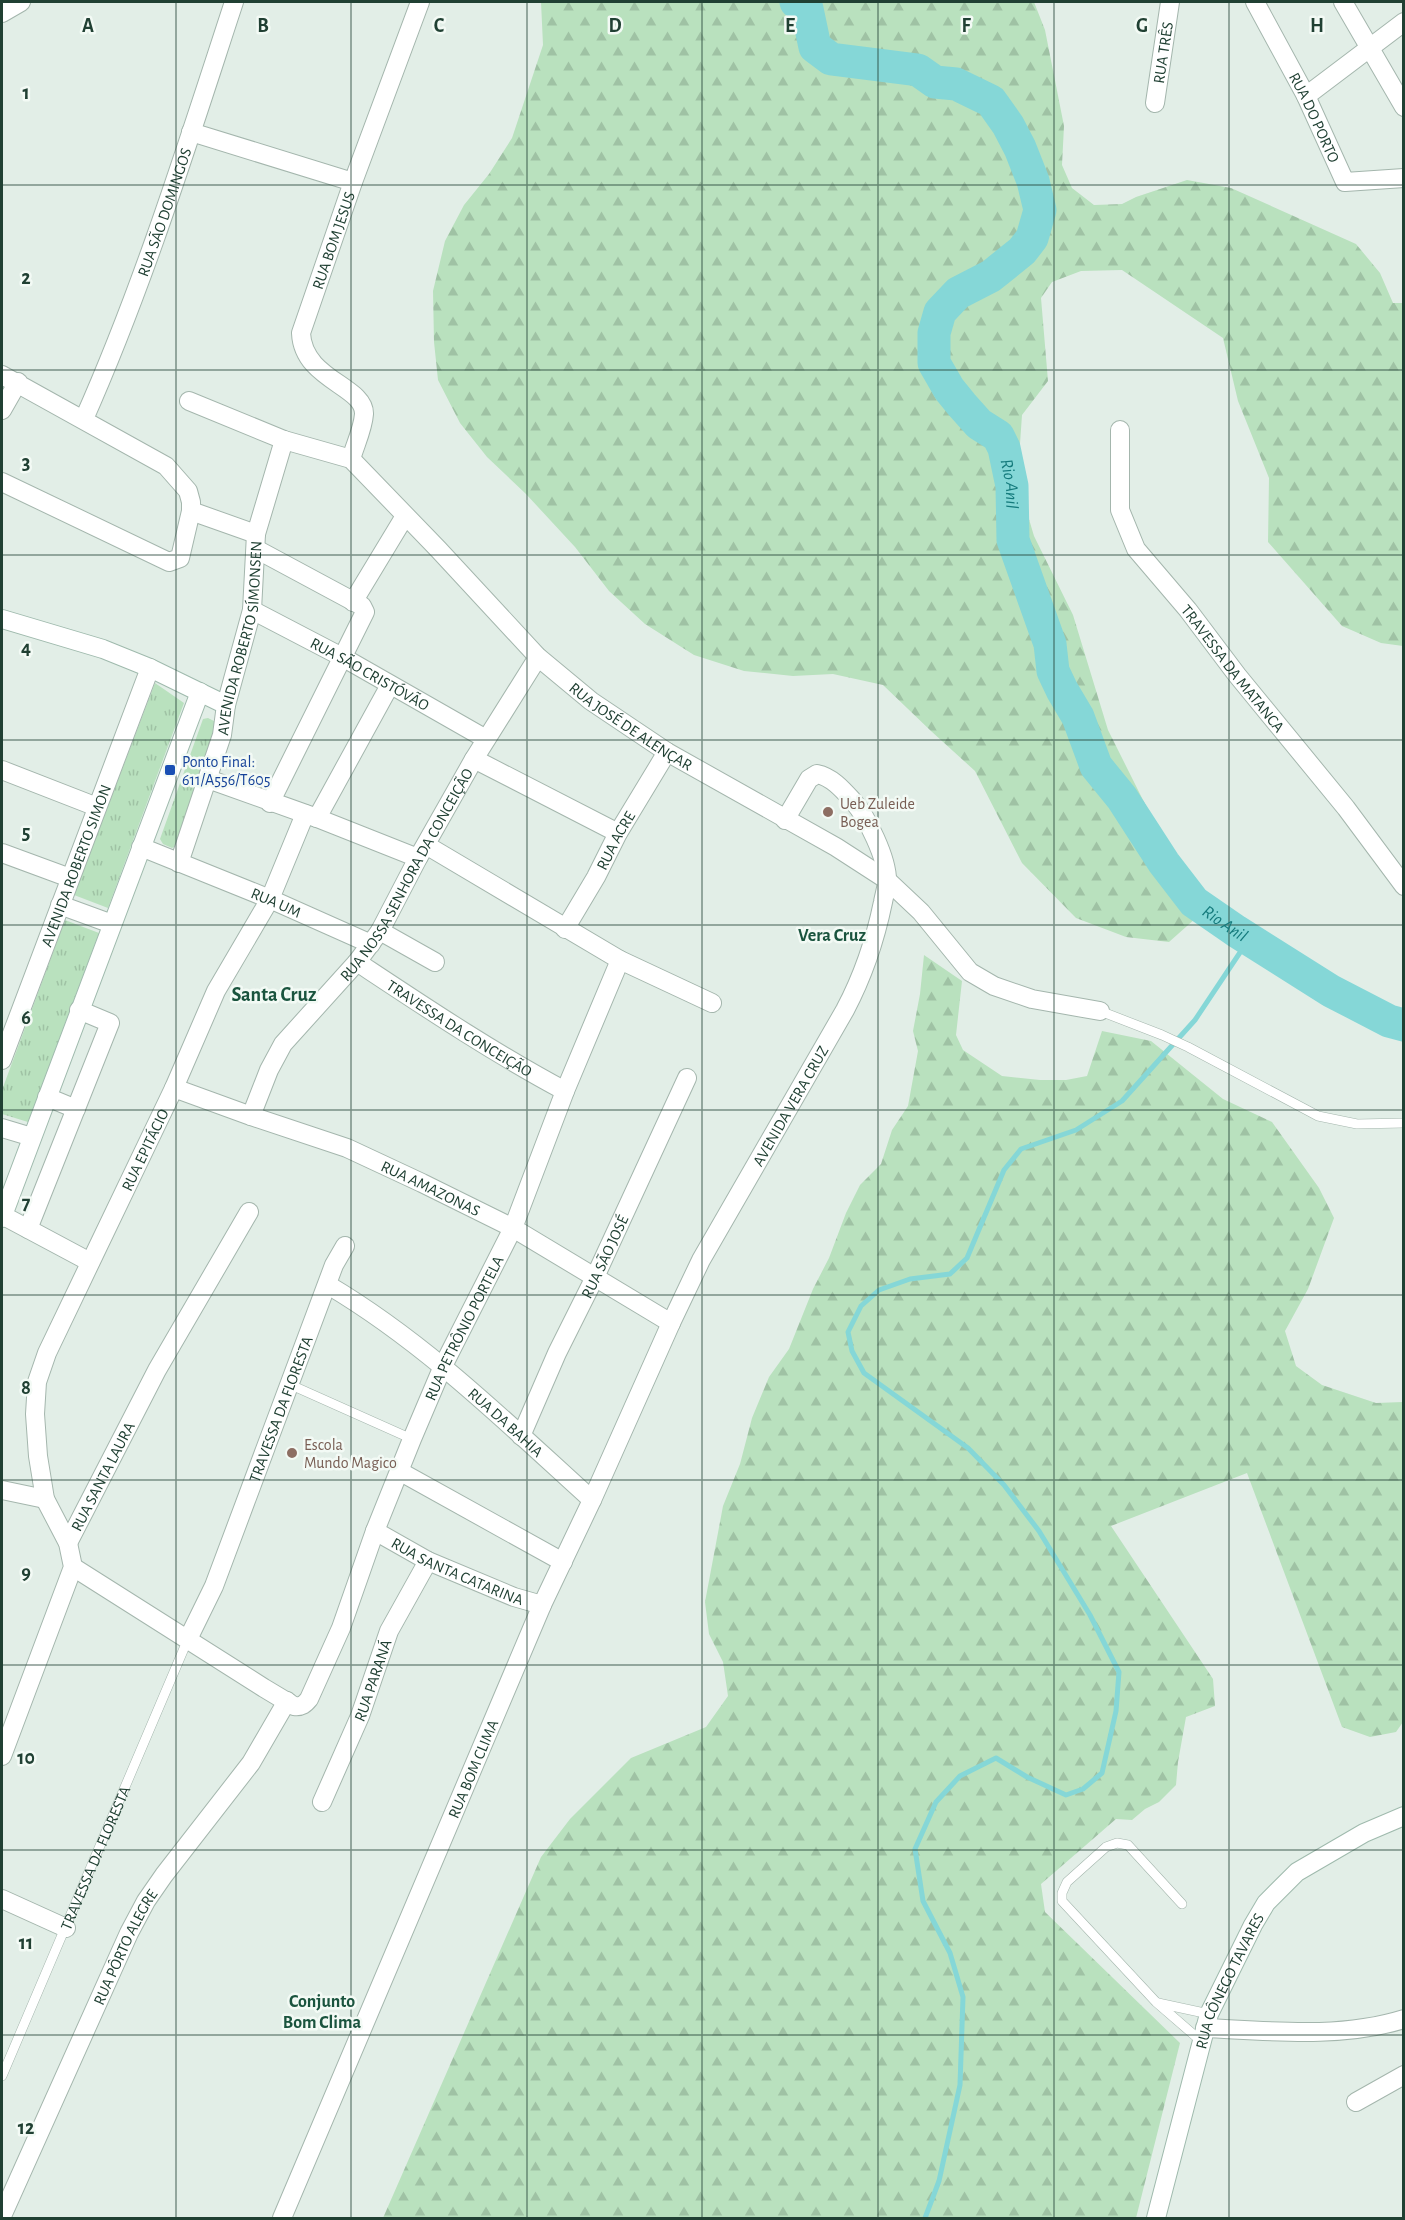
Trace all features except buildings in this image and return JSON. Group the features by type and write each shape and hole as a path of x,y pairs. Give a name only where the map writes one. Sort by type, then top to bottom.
{"street":[{"path":"2,13 21,2"},
{"name":"RUA SÃO DOMINGOS","path":"84,419 135,292 234,2"},
{"name":"RUA BOM JESUS","path":"351,459 364,416 362,404 313,365 302,346 301,333 353,182 420,2"},
{"name":"RUA TRÊS","path":"1155,103 1170,2"},
{"name":"RUA DO PORTO","path":"1255,2 1306,96 1344,182 1404,178"},
{"path":"1343,2 1404,107"},
{"path":"1306,96 1404,22"},
{"path":"191,132 353,182"},
{"path":"2,410 10,379 166,466 188,491 191,511 180,558 169,562 2,482"},
{"path":"189,401 284,440 351,459"},
{"name":"TRAVESSA DA MATANCA","path":"1120,430 1120,510 1136,549 1188,610 1237,675 1346,808 1404,885"},
{"name":"AVENIDA ROBERTO SÍMONSEN","path":"179,863 222,735 226,705 252,610 256,542 284,440"},
{"name":"RUA JOSÉ DE ALENÇAR","path":"351,459 538,657 591,701 667,752 836,847 887,880 921,912 970,972 994,986 1032,999 1100,1011"},
{"path":"191,511 256,542 364,609 365,615 270,802"},
{"path":"353,602 405,516"},
{"name":"RUA SÃO CRISTÓVÃO","path":"252,610 344,658 486,739"},
{"path":"2,619 103,650 150,668 226,705"},
{"name":"RUA NOSSA SENHORA DA CONCEIÇÃO","path":"251,1116 269,1070 283,1044 376,938 474,759 538,657"},
{"name":"AVENIDA ROBERTO SIMON","path":"2,1060 150,668"},
{"name":"RUA EPITÁCIO","path":"68,1543 45,1499 38,1456 37,1382 47,1353 174,1088 216,991 270,899 311,816 390,685"},
{"name":"AVENIDA ROBERTO SÍMONSEN","path":"2,1216 200,692"},
{"name":"RUA ACRE","path":"565,929 596,877 618,833 667,752"},
{"path":"474,759 618,833"},
{"path":"2,770 97,807"},
{"path":"785,820 809,779 817,774 824,775 840,787 859,808 873,833 887,880"},
{"path":"208,779 422,852 627,963 712,1004"},
{"path":"141,847 179,863"},
{"path":"2,853 70,878"},
{"name":"RUA UM","path":"179,863 435,962"},
{"name":"AVENIDA VERA CRUZ","path":"671,1323 701,1260 859,984 869,957 887,880"},
{"path":"60,905 112,924"},
{"name":"TRAVESSA DA CONCEIÇÃO","path":"357,962 513,1064 564,1090"},
{"name":"RUA PETRÔNIO PORTELA","path":"287,1701 299,1707 309,1699 341,1628 375,1531 443,1366 513,1228 564,1090 627,963"},
{"path":"28,1229 110,1023 79,1010"},
{"name":"RUA SÃO JOSÉ","path":"521,1436 557,1353 595,1277 687,1078"},
{"name":"RUA AMAZONAS","path":"174,1088 347,1148 513,1228 671,1323"},
{"path":"47,1097 76,1109"},
{"path":"2,1128 32,1137"},
{"name":"RUA SANTA LAURA","path":"73,1567 68,1543 157,1370 249,1212"},
{"path":"2,1216 90,1262"},
{"name":"TRAVESSA DA FLORESTA","path":"188,1639 214,1586 334,1265 345,1246"},
{"name":"RUA DA BAHIA","path":"328,1285 361,1304 443,1366 592,1500"},
{"name":"RUA BOM CLIMA","path":"282,2218 542,1605 671,1323"},
{"path":"399,1471 563,1562"},
{"path":"2,1490 45,1499"},
{"name":"RUA SANTA CATARINA","path":"375,1531 428,1561 514,1597 542,1605"},
{"name":"RUA PARANÁ","path":"322,1802 360,1716 389,1631 428,1561"},
{"path":"2,1756 73,1567 287,1701"},
{"name":"RUA PÔRTO ALEGRE","path":"2,2216 129,1933 146,1901 251,1763 287,1701"},
{"name":"RUA CÔNEGO TAVARES","path":"1156,2218 1205,2028 1253,1925 1279,1888 1297,1872 1364,1833 1404,1816"},
{"path":"2,1899 66,1928"},
{"path":"1205,2028 1298,2032 1351,2030 1380,2026 1404,2019"},
{"path":"1356,2102 1404,2075"}],"lane":[{"path":"1100,1011 1188,1047 1318,1116 1357,1124 1404,1123"},
{"path":"291,1384 412,1439"},
{"name":"TRAVESSA DA FLORESTA","path":"2,2076 188,1639"},
{"path":"1182,1904 1128,1845 1117,1843 1106,1847 1067,1882 1062,1893 1062,1902 1156,2002 1205,2028"},
{"path":"1156,2002 1205,2028"}],"green space":[{"path":"541,2 1034,2 1045,30 1064,126 1062,165 1072,188 1094,205 1122,204 1187,180 1231,188 1356,244 1380,273 1393,303 1403,303 1403,646 1381,643 1342,626 1268,542 1269,478 1238,401 1223,338 1122,270 1081,271 1052,282 1041,298 1048,381 1022,415 1019,458 1023,499 1034,536 1073,615 1108,730 1148,810 1196,887 1205,910 1169,942 1126,937 1076,918 1022,863 975,771 883,685 833,674 793,676 744,671 694,655 645,624 609,591 575,547 526,494 487,457 460,423 438,380 434,342 433,291 445,241 464,205 489,174 512,138 543,45"},
{"path":"155,683 184,703 108,908 74,895"},
{"path":"208,718 218,723 178,845 172,848 163,844 160,839 203,719"},
{"path":"65,920 99,933 28,1122 2,1114 2,1090"},
{"path":"924,955 962,981 956,1035 963,1050 1002,1076 1066,1080 1087,1076 1102,1031 1151,1041 1223,1099 1272,1122 1319,1188 1334,1218 1308,1289 1285,1331 1296,1366 1322,1385 1376,1403 1403,1402 1403,1722 1396,1732 1370,1737 1342,1727 1247,1473 1111,1526 1213,1679 1215,1706 1186,1717 1176,1785 1159,1802 1145,1809 1132,1820 1116,1819 1041,1884 1045,1912 1180,2043 1136,2218 383,2218 541,1857 570,1819 631,1758 706,1727 728,1696 723,1662 709,1634 705,1602 723,1506 740,1464 752,1418 769,1377 789,1349 813,1289 829,1258 846,1213 860,1185 881,1164 892,1130 908,1106 918,1051 913,1031"}],"waterway":[{"name":"Rio Anil","path":"796,2 807,9 815,47 831,59 918,70 935,82 956,84 991,101 1008,125 1033,181 1040,210 1032,238 1022,251 991,276 958,293 940,312 934,333 934,363 949,389 962,405 979,424 998,436 1004,448 1012,486 1013,540 1050,644 1053,671 1078,717 1096,766 1122,798 1164,863 1194,902 1331,991 1389,1021 1404,1025"},
{"path":"925,2218 939,2181 960,2085 963,1997 950,1953 923,1901 915,1849 936,1802 960,1776 996,1758 1027,1777 1066,1795 1083,1789 1102,1773 1116,1711 1119,1672 1090,1615 1039,1531 1004,1485 968,1448 864,1373 852,1351 848,1332 861,1306 879,1290 910,1279 950,1274 967,1258 1004,1170 1021,1149 1076,1130 1122,1101 1195,1020 1249,939"}],"place":[{"name":"Ponto Final: 611/A556/T605","path":"170,770"},
{"name":"Ueb Zuleide Bogea","path":"828,812"},
{"name":"Escola Mundo Magico","path":"292,1453"}],"district":[{"name":"Vera Cruz","path":"832,935"},
{"name":"Santa Cruz","path":"274,994"},
{"name":"Conjunto Bom Clima","path":"322,2011"}]}
